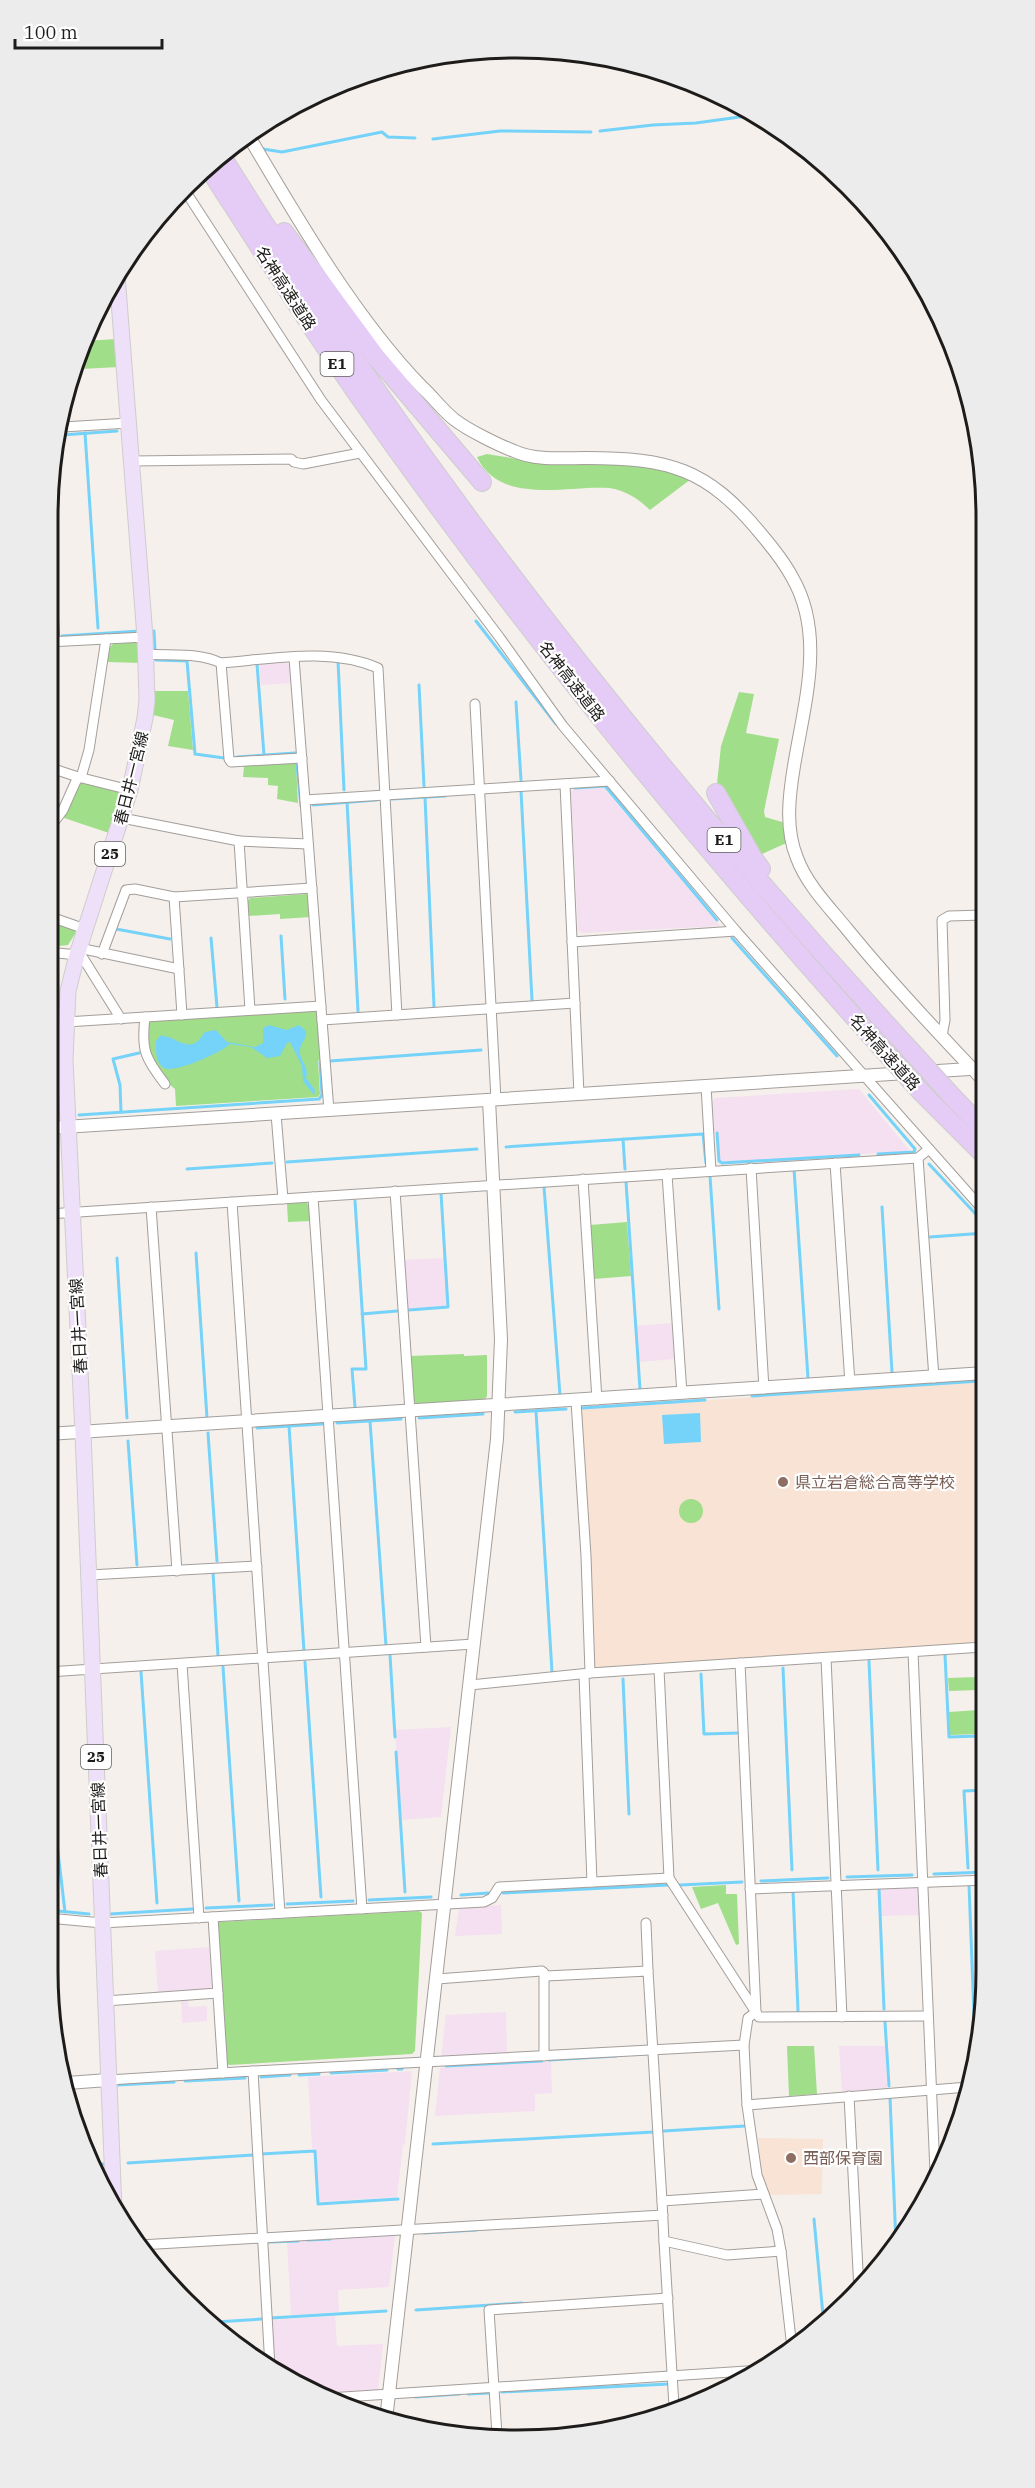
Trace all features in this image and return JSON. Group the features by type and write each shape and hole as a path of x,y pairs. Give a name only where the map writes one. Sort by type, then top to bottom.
{"highway":[{"path":"233,157 343,315 482,482"},
{"name":"名神高速道路","path":"226,163 308,290 476,527 545,619 699,811 809,941 976,1122"},
{"name":"名神高速道路","path":"213,174 357,393 525,621 611,731 830,991 922,1093 976,1147"},
{"path":"716,793 753,858 794,909 809,941"}],"main road":[{"name":"春日井一宮線","path":"113,2187 83,1433 65,1060 68,991 78,951 130,790 145,718 145,637 118,291"}],"street":[{"path":"253,143 307,233 356,305 401,366 455,421 516,453 554,458 658,461 676,467 711,484 728,498 760,532 794,579 808,620 811,662 789,790 789,824 796,858 815,890 892,984 942,1036 976,1066"},
{"path":"189,197 321,400 500,638 562,726 736,931 976,1202"},
{"path":"67,427 129,423"},
{"path":"132,461 291,459 303,464 360,453"},
{"path":"58,642 145,637"},
{"path":"58,817 78,777 82,774 89,750 106,639"},
{"path":"146,654 178,657 204,656 221,663 341,657 378,668 397,1015"},
{"path":"294,658 329,1111"},
{"path":"221,663 231,762 302,758"},
{"path":"387,2410 446,1904 499,1406 501,1339 493,1185 491,1009 476,704"},
{"path":"58,770 130,790"},
{"path":"305,800 610,781"},
{"path":"565,784 579,1094"},
{"path":"122,818 239,841 308,844"},
{"path":"239,841 250,1010"},
{"path":"102,954 126,890 135,889 174,897 312,888"},
{"path":"174,897 182,1015"},
{"path":"942,1036 945,1020 942,920 948,916 976,915"},
{"path":"58,920 85,929"},
{"path":"572,942 736,931"},
{"path":"78,951 121,1019"},
{"path":"58,952 102,954 179,969"},
{"path":"322,1020 575,1003"},
{"path":"66,1022 321,1006"},
{"path":"145,1017 143,1035 146,1058 165,1084"},
{"path":"58,1061 65,1060"},
{"path":"58,1128 976,1068"},
{"path":"706,1086 711,1171"},
{"path":"276,1114 283,1199"},
{"path":"58,1214 918,1158 929,1149"},
{"path":"918,1158 934,1378"},
{"path":"835,1163 850,1383"},
{"path":"751,1168 764,1389"},
{"path":"667,1174 682,1394"},
{"path":"583,1179 597,1400"},
{"path":"395,1191 426,1647"},
{"path":"313,1197 362,1909"},
{"path":"232,1202 280,1913"},
{"path":"151,1207 177,1571"},
{"path":"58,1434 976,1374"},
{"path":"576,1401 586,1556 592,1882"},
{"path":"89,1575 257,1566"},
{"path":"58,1672 474,1644"},
{"path":"470,1685 587,1674 976,1648"},
{"path":"913,1652 935,2162"},
{"path":"826,1658 842,2017"},
{"path":"740,1663 756,2012"},
{"path":"182,1664 199,1917"},
{"path":"659,1669 669,1878 759,2017 928,2016"},
{"path":"58,1919 102,1923 484,1902 492,1898 499,1887 669,1878"},
{"path":"750,1889 976,1880"},
{"path":"213,1917 223,2073"},
{"path":"646,1923 674,2402"},
{"path":"437,1978 542,1971 546,1976 648,1971"},
{"path":"544,1973 544,2056"},
{"path":"105,2001 218,1993"},
{"path":"756,2012 748,2018 744,2045 747,2105 757,2175 777,2229 782,2252 792,2339"},
{"path":"72,2083 414,2061 744,2045"},
{"path":"253,2071 269,2357"},
{"path":"747,2105 961,2087"},
{"path":"849,2096 858,2278"},
{"path":"662,2201 764,2194"},
{"path":"150,2245 408,2228 663,2215"},
{"path":"664,2241 727,2255 782,2252"},
{"path":"497,2429 489,2310 668,2298"},
{"path":"345,2396 740,2372"}],"shaded area":[{"path":"284,661 291,666 293,683 261,685 259,662"},
{"path":"604,788 720,926 582,933 578,930 571,792 574,789"},
{"path":"859,1089 910,1151 722,1163 720,1161 718,1132 714,1132 712,1101 716,1098"},
{"path":"444,1258 447,1306 406,1309 403,1260"},
{"path":"673,1323 675,1359 639,1362 636,1326"},
{"name":"県立岩倉総合高等学校","path":"976,1382 976,1643 594,1667 581,1409"},
{"path":"451,1727 441,1817 401,1820 395,1730"},
{"path":"915,1887 919,1890 920,1915 881,1916 880,1888"},
{"path":"501,1905 502,1934 455,1936 459,1907"},
{"path":"209,1947 212,1986 208,1989 158,1992 155,1951"},
{"path":"181,2000 188,2000 189,2007 207,2006 207,2021 182,2023"},
{"path":"506,2012 507,2054 441,2059 446,2015"},
{"path":"839,2046 885,2046 887,2088 842,2092"},
{"path":"551,2061 552,2093 535,2094 535,2111 435,2116 440,2068"},
{"path":"412,2071 397,2197 319,2202 316,2149 312,2148 308,2077"},
{"name":"西部保育園","path":"758,2138 823,2139 822,2194 770,2195 762,2178"},
{"path":"395,2235 389,2287 338,2290 339,2312 291,2315 287,2242"},
{"path":"335,2316 337,2346 383,2344 378,2390 337,2393 272,2358 270,2320"}],"green space":[{"path":"117,339 119,367 83,369 94,340"},
{"path":"487,454 541,463 649,465 691,479 650,510 631,496 609,488 536,490 518,488 502,482 488,472 477,457"},
{"path":"139,642 142,663 107,662 109,648 113,644"},
{"path":"155,691 188,691 193,750 168,746 174,720 153,715"},
{"path":"739,692 754,694 746,733 779,739 764,811 765,817 789,824 793,840 753,858 716,793 721,746"},
{"path":"296,763 298,803 277,799 278,786 268,785 268,778 243,777 244,766"},
{"path":"80,780 124,791 112,834 61,817"},
{"path":"307,894 310,896 311,917 280,919 280,914 248,916 247,902 250,898"},
{"path":"58,924 75,931 68,945 59,946"},
{"path":"314,1010 318,1012 320,1094 318,1097 176,1106 175,1089 161,1075 149,1049 148,1020"},
{"path":"306,1202 310,1207 311,1221 288,1222 287,1204"},
{"path":"627,1222 631,1276 594,1279 590,1225"},
{"path":"464,1354 464,1356 487,1355 487,1396 484,1401 417,1404 413,1401 410,1356"},
{"path":"691,1499 699,1503 703,1511 699,1519 691,1523 683,1519 679,1511 683,1503"},
{"path":"976,1677 976,1690 949,1691 948,1678"},
{"path":"976,1710 976,1734 950,1735 949,1712"},
{"path":"726,1885 726,1894 737,1894 739,1944 736,1945 718,1903 701,1909 692,1887"},
{"path":"419,1911 422,1913 415,2051 412,2054 229,2065 226,2063 216,1925 219,1922"},
{"path":"787,2046 814,2046 817,2094 789,2096"}],"water":[{"path":"269,1025 287,1030 299,1025 306,1031 300,1054 307,1070 306,1078 315,1090 314,1095 303,1081 302,1066 290,1042 287,1043 280,1056 267,1058 251,1047 230,1044 208,1057 169,1069 161,1066 156,1052 156,1041 160,1036 189,1045 199,1040 205,1032 216,1030 227,1042 255,1047 263,1043 263,1028"},
{"path":"700,1413 701,1442 664,1444 662,1415"}],"waterway":[{"path":"600,131 741,117"},
{"path":"433,139 500,131 591,132"},
{"path":"263,149 282,152 382,132 388,137 415,138"},
{"path":"66,435 117,431"},
{"path":"85,433 98,628"},
{"path":"476,621 556,724"},
{"path":"62,636 140,631"},
{"path":"154,631 155,650"},
{"path":"156,660 187,661 195,754 224,758"},
{"path":"338,661 344,790"},
{"path":"257,664 264,755"},
{"path":"419,685 424,786"},
{"path":"516,702 521,780"},
{"path":"237,757 295,753"},
{"path":"297,765 301,806"},
{"path":"575,788 605,786 717,920"},
{"path":"521,791 532,1000"},
{"path":"392,799 445,796"},
{"path":"425,797 434,1007"},
{"path":"313,805 376,800"},
{"path":"347,802 358,1011"},
{"path":"116,929 170,939"},
{"path":"281,936 285,999"},
{"path":"211,938 217,1007"},
{"path":"732,938 837,1056"},
{"path":"330,1061 481,1050"},
{"path":"121,1112 120,1085 113,1059 139,1053"},
{"path":"79,1115 319,1099 322,1095 320,1062"},
{"path":"869,1095 915,1149 914,1152 878,1154"},
{"path":"717,1133 719,1161 722,1163 859,1155"},
{"path":"506,1147 703,1134 706,1163"},
{"path":"623,1139 625,1169"},
{"path":"287,1162 477,1149"},
{"path":"187,1169 272,1163"},
{"path":"929,1164 976,1214"},
{"path":"794,1169 808,1378"},
{"path":"710,1176 719,1309"},
{"path":"626,1182 640,1389"},
{"path":"544,1187 560,1395"},
{"path":"409,1310 448,1307 441,1193"},
{"path":"355,1201 366,1369 352,1369 355,1407"},
{"path":"882,1207 892,1372"},
{"path":"930,1237 976,1234"},
{"path":"196,1253 207,1418"},
{"path":"117,1258 127,1418"},
{"path":"362,1314 397,1311"},
{"path":"752,1396 976,1381"},
{"path":"582,1408 705,1400"},
{"path":"515,1412 566,1409"},
{"path":"536,1411 552,1672"},
{"path":"419,1418 483,1414"},
{"path":"337,1423 401,1419"},
{"path":"370,1421 386,1646"},
{"path":"257,1428 322,1424"},
{"path":"289,1426 304,1651"},
{"path":"208,1433 217,1561"},
{"path":"128,1441 137,1565"},
{"path":"213,1572 218,1656"},
{"path":"390,1655 395,1737"},
{"path":"945,1655 949,1737 976,1736"},
{"path":"869,1661 878,1870"},
{"path":"305,1662 321,1897"},
{"path":"223,1667 239,1901"},
{"path":"783,1668 792,1870"},
{"path":"141,1672 157,1903"},
{"path":"701,1674 704,1734 738,1733"},
{"path":"623,1679 629,1814"},
{"path":"396,1752 405,1892"},
{"path":"968,1868 964,1791 976,1790"},
{"path":"58,1852 65,1912"},
{"path":"934,1874 976,1872"},
{"path":"847,1877 912,1875"},
{"path":"761,1881 828,1878"},
{"path":"680,1885 742,1882"},
{"path":"503,1893 668,1885"},
{"path":"969,1885 974,2019"},
{"path":"879,1888 884,2009"},
{"path":"793,1891 798,2011"},
{"path":"461,1895 488,1893"},
{"path":"369,1900 431,1897"},
{"path":"287,1904 353,1901"},
{"path":"206,1908 272,1905"},
{"path":"110,1914 192,1909"},
{"path":"58,1911 89,1914"},
{"path":"885,2022 889,2086"},
{"path":"549,2060 616,2056"},
{"path":"446,2066 542,2061"},
{"path":"331,2073 387,2070"},
{"path":"299,2075 319,2074"},
{"path":"261,2077 290,2075"},
{"path":"185,2081 245,2078"},
{"path":"117,2085 174,2082"},
{"path":"890,2097 895,2231"},
{"path":"664,2131 745,2126"},
{"path":"433,2144 654,2132"},
{"path":"261,2154 315,2151 318,2204 398,2199"},
{"path":"128,2163 253,2155"},
{"path":"814,2219 823,2313"},
{"path":"424,2233 476,2230"},
{"path":"307,2240 330,2239"},
{"path":"269,2242 298,2241"},
{"path":"416,2310 522,2303"},
{"path":"271,2318 386,2311"},
{"path":"222,2322 262,2319"},
{"path":"502,2392 669,2384"},
{"path":"468,2394 489,2393"},
{"path":"415,2397 459,2394"}],"place":[{"name":"県立岩倉総合高等学校","path":"783,1482"},
{"name":"西部保育園","path":"791,2158"}]}
